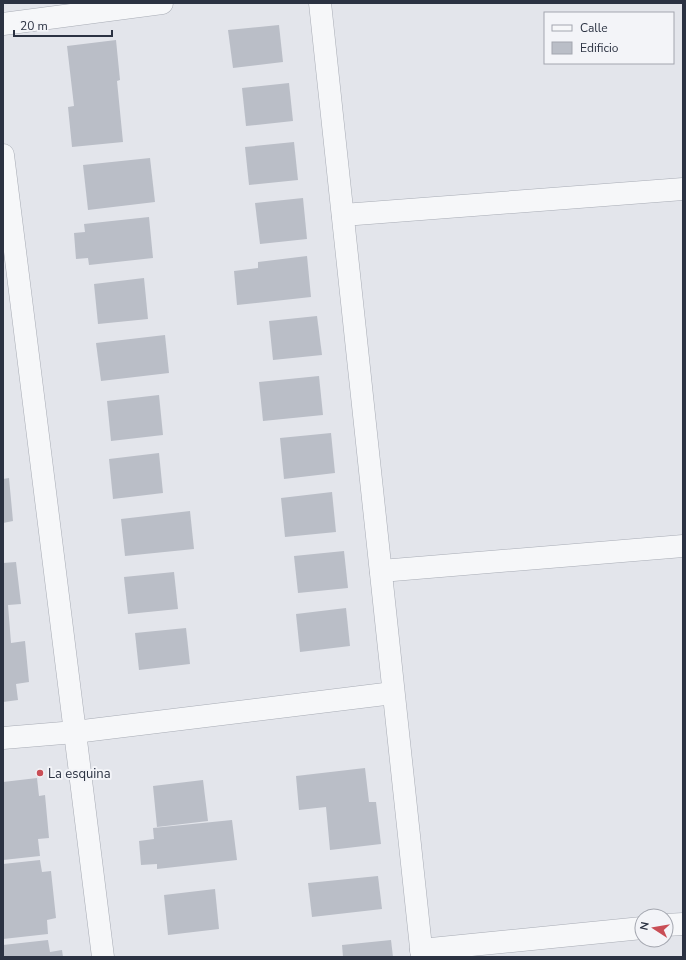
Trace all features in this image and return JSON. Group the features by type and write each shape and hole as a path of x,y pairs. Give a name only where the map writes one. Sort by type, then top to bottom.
{"street":[{"path":"3,24 162,3"},
{"path":"320,3 421,953 634,929"},
{"path":"3,156 102,957"},
{"path":"342,215 683,189"},
{"path":"381,571 683,546"},
{"path":"3,738 75,732 393,693"}],"building":[{"path":"279,25 283,62 233,68 228,30"},
{"path":"116,40 120,80 117,81 123,142 72,147 68,107 74,106 67,46"},
{"path":"289,83 293,121 246,126 242,88"},
{"path":"294,142 298,180 249,185 245,147"},
{"path":"150,158 155,202 88,210 83,165"},
{"path":"303,198 307,239 260,244 255,203"},
{"path":"149,217 153,258 89,265 88,258 76,259 74,233 85,232 84,224"},
{"path":"307,256 311,297 237,305 234,271 258,268 258,262"},
{"path":"144,278 148,319 98,324 94,284"},
{"path":"317,316 322,355 273,360 269,321"},
{"path":"165,335 169,373 101,381 96,343"},
{"path":"319,376 323,415 263,421 259,382"},
{"path":"159,395 163,435 111,441 107,401"},
{"path":"331,433 335,473 284,479 280,438"},
{"path":"159,453 163,493 113,499 109,459"},
{"path":"9,478 13,521 3,523 3,479"},
{"path":"332,492 336,532 285,537 281,498"},
{"path":"190,511 194,549 125,556 121,519"},
{"path":"344,551 348,588 298,593 294,556"},
{"path":"16,562 21,604 8,605 11,643 25,641 29,682 16,684 18,700 3,702 3,563"},
{"path":"174,572 178,609 128,614 124,577"},
{"path":"346,608 350,646 300,652 296,614"},
{"path":"186,628 190,664 139,670 135,633"},
{"path":"365,768 369,802 376,802 381,844 330,850 326,807 299,810 296,776"},
{"path":"37,778 39,796 45,795 49,838 38,839 40,856 3,860 3,782"},
{"path":"203,780 208,821 157,827 153,786"},
{"path":"232,820 237,860 157,869 157,864 141,865 139,841 154,839 153,828"},
{"path":"40,860 42,872 51,871 56,918 47,920 48,934 3,939 3,864"},
{"path":"378,876 382,909 312,917 308,883"},
{"path":"215,889 219,929 168,935 164,895"},
{"path":"48,940 50,952 62,950 63,957 3,957 3,945"},
{"path":"391,940 393,957 343,957 342,945"}],"place":[{"name":"La esquina","path":"40,773"}]}
